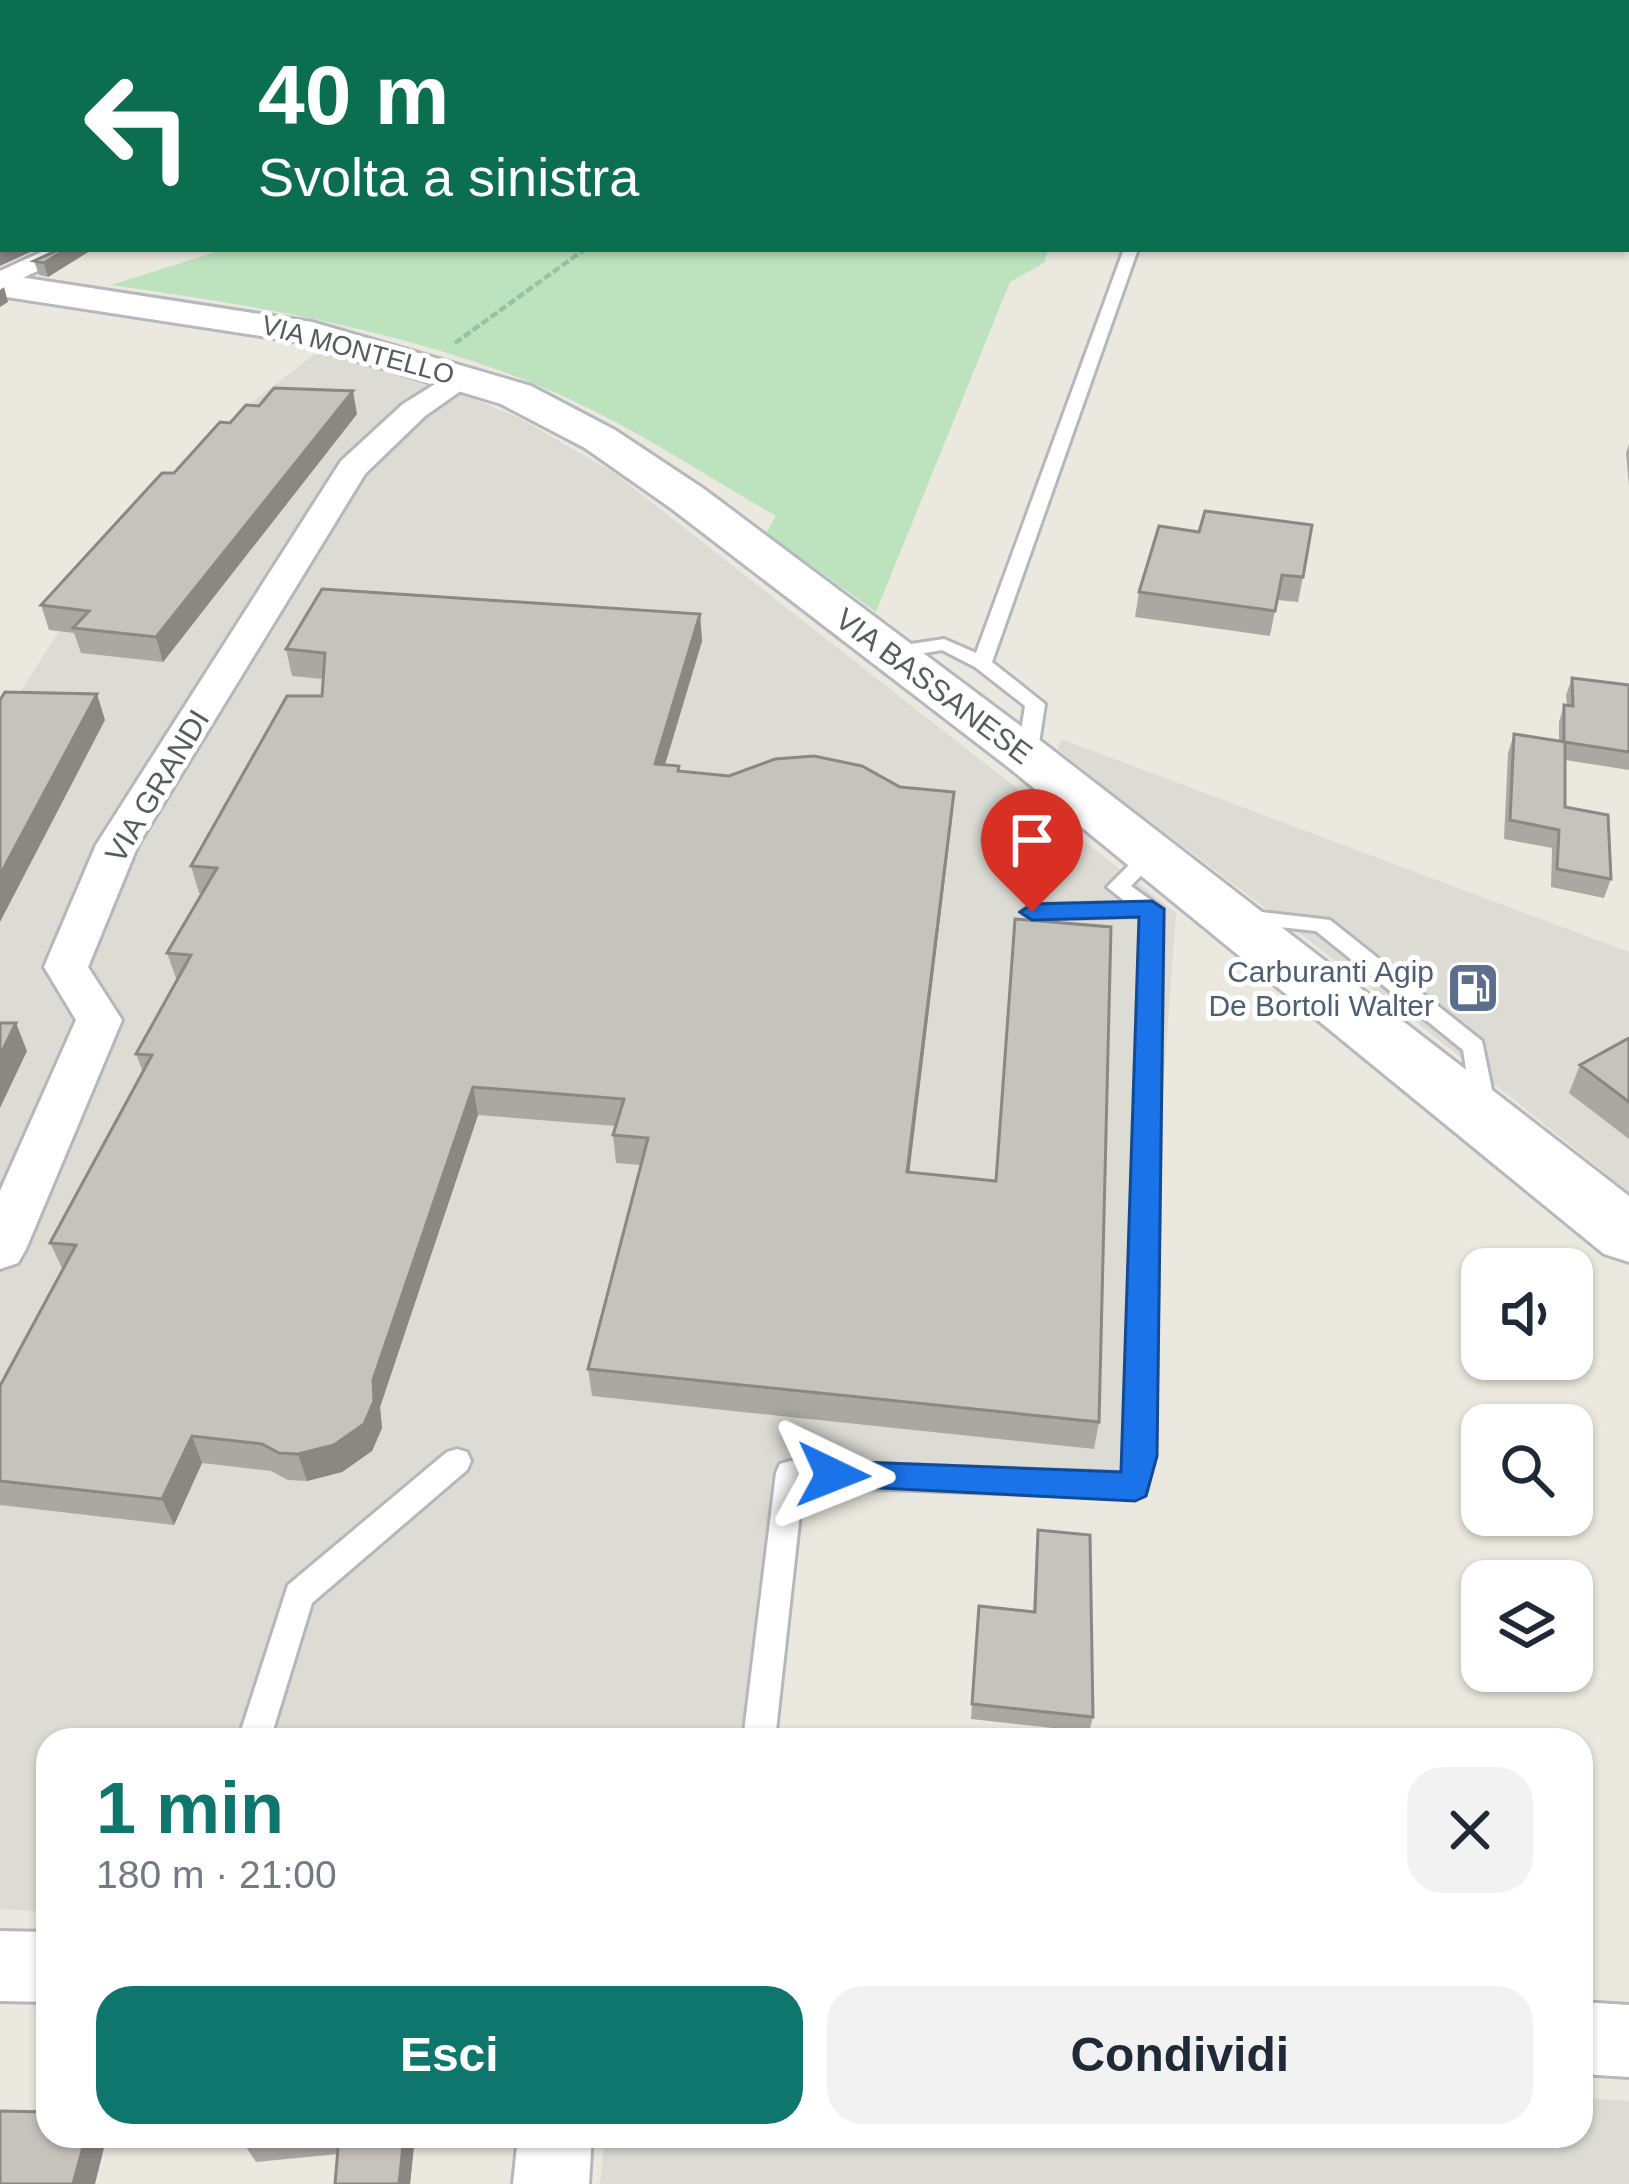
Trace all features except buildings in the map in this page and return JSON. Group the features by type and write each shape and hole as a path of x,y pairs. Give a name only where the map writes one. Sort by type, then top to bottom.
{"main road":[{"name":"VIA MONTELLO","path":"0,283 298,330 516,395 600,439 688,499"},
{"name":"VIA BASSANESE","path":"688,499 1027,756 1150,883 1223,916 1629,1234"}],"street":[{"path":"0,283 64,252"},
{"name":"VIA GRANDI","path":"0,1249 99,1020 66,967 117,845 352,468 414,410 442,372"},
{"path":"0,1966 36,1967"},
{"path":"1593,2039 1629,2041"},
{"path":"550,2184 554,2148"}],"lane":[{"path":"982,663 1130,252"},
{"path":"891,653 944,644 982,663 1035,704 1027,756"},
{"path":"760,1728 790,1473 1135,1486 1141,1456 1150,883 1032,912"},
{"path":"258,1728 299,1595 457,1461"}],"path":[{"path":"442,372 582,252"}],"shaded area":[{"path":"320,350 458,392 519,418 613,472 1176,913 1135,1473 805,1499 776,1728 36,1728 36,1911 0,1909 0,723 112,549 238,413"},
{"path":"1061,739 1629,952 1629,1192 1404,1012 1103,786 1058,749"},
{"path":"1593,2099 1629,2101 1629,2184 600,2184 604,2148 1593,2148"}],"green space":[{"path":"216,252 1047,252 1044,263 1010,282 876,612 766,533 776,516 647,439 567,398 513,375 400,339 285,313 111,285"}],"place":[{"name":"Carburanti Agip De Bortoli Walter","path":"1473,988"}],"route":[{"path":"833,1475 1135,1486 1141,1456 1152,909 1032,912"}]}
